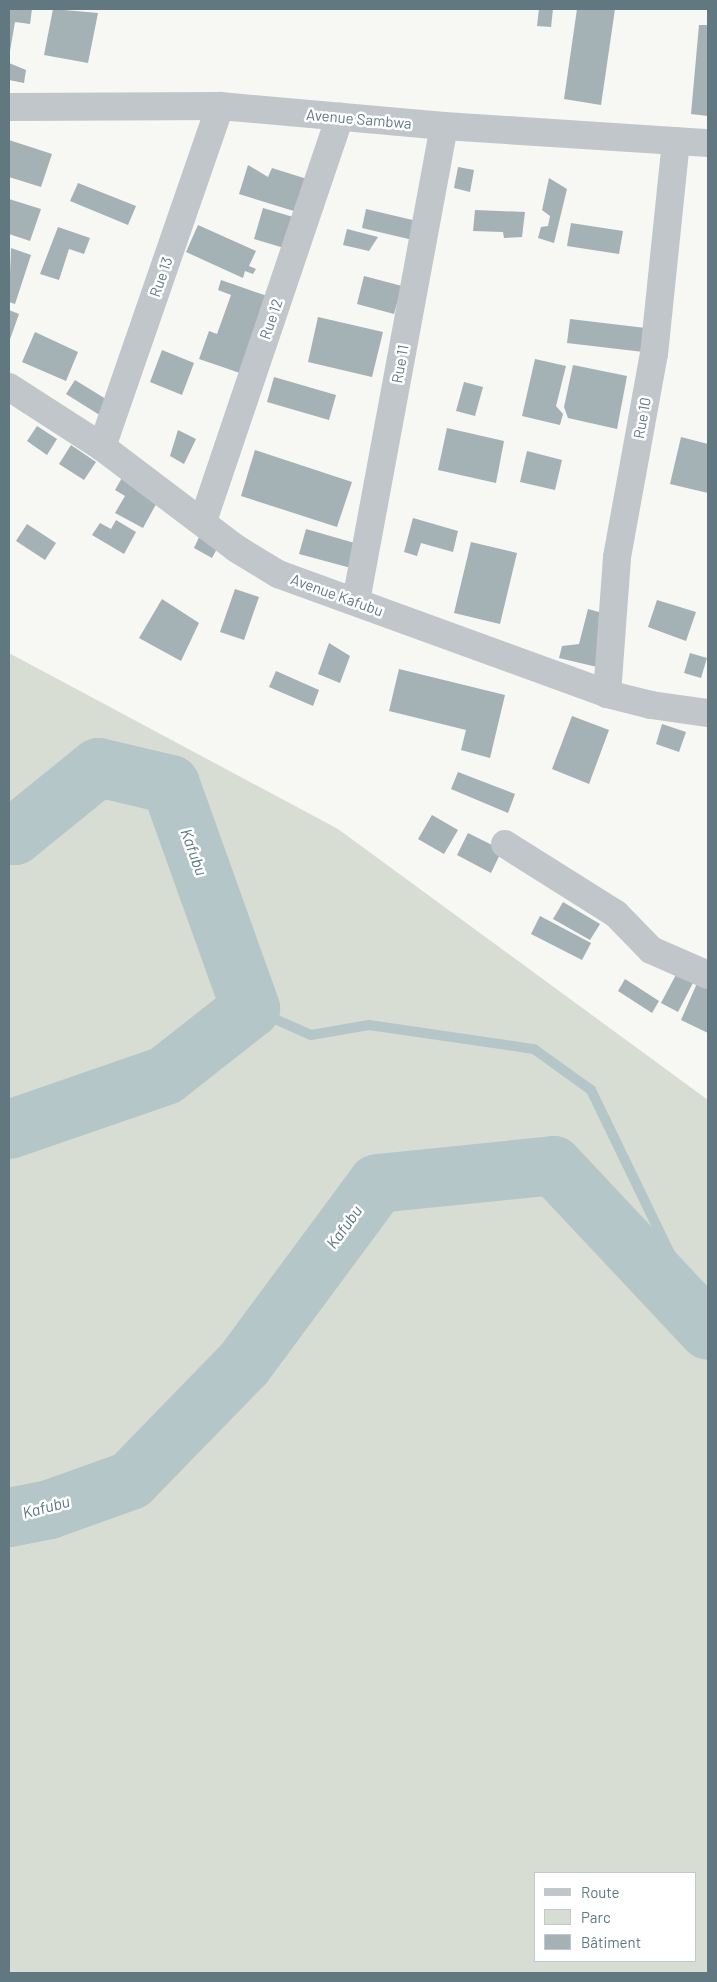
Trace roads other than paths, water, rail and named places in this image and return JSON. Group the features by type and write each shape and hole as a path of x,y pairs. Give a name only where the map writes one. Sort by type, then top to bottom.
{"street":[{"name":"Avenue Sambwa","path":"9,107 220,106 444,126 708,143"},
{"name":"Rue 13","path":"102,447 220,106"},
{"name":"Rue 12","path":"203,521 340,117"},
{"name":"Rue 11","path":"356,601 444,126"},
{"name":"Rue 10","path":"606,694 617,557 654,354 676,141"},
{"name":"Avenue Kafubu","path":"9,387 102,447 238,549 278,574 606,694 651,706 708,713"},
{"path":"505,844 616,914 651,950 708,975"}],"waterway":[{"name":"Kafubu","path":"9,832 14,835 98,767 170,784 250,1008 165,1075 9,1129"},
{"path":"250,1008 311,1035 369,1025 534,1049 591,1090 706,1328"},
{"name":"Kafubu","path":"9,1517 49,1509 130,1480 243,1364 377,1183 553,1165 708,1330"}]}
